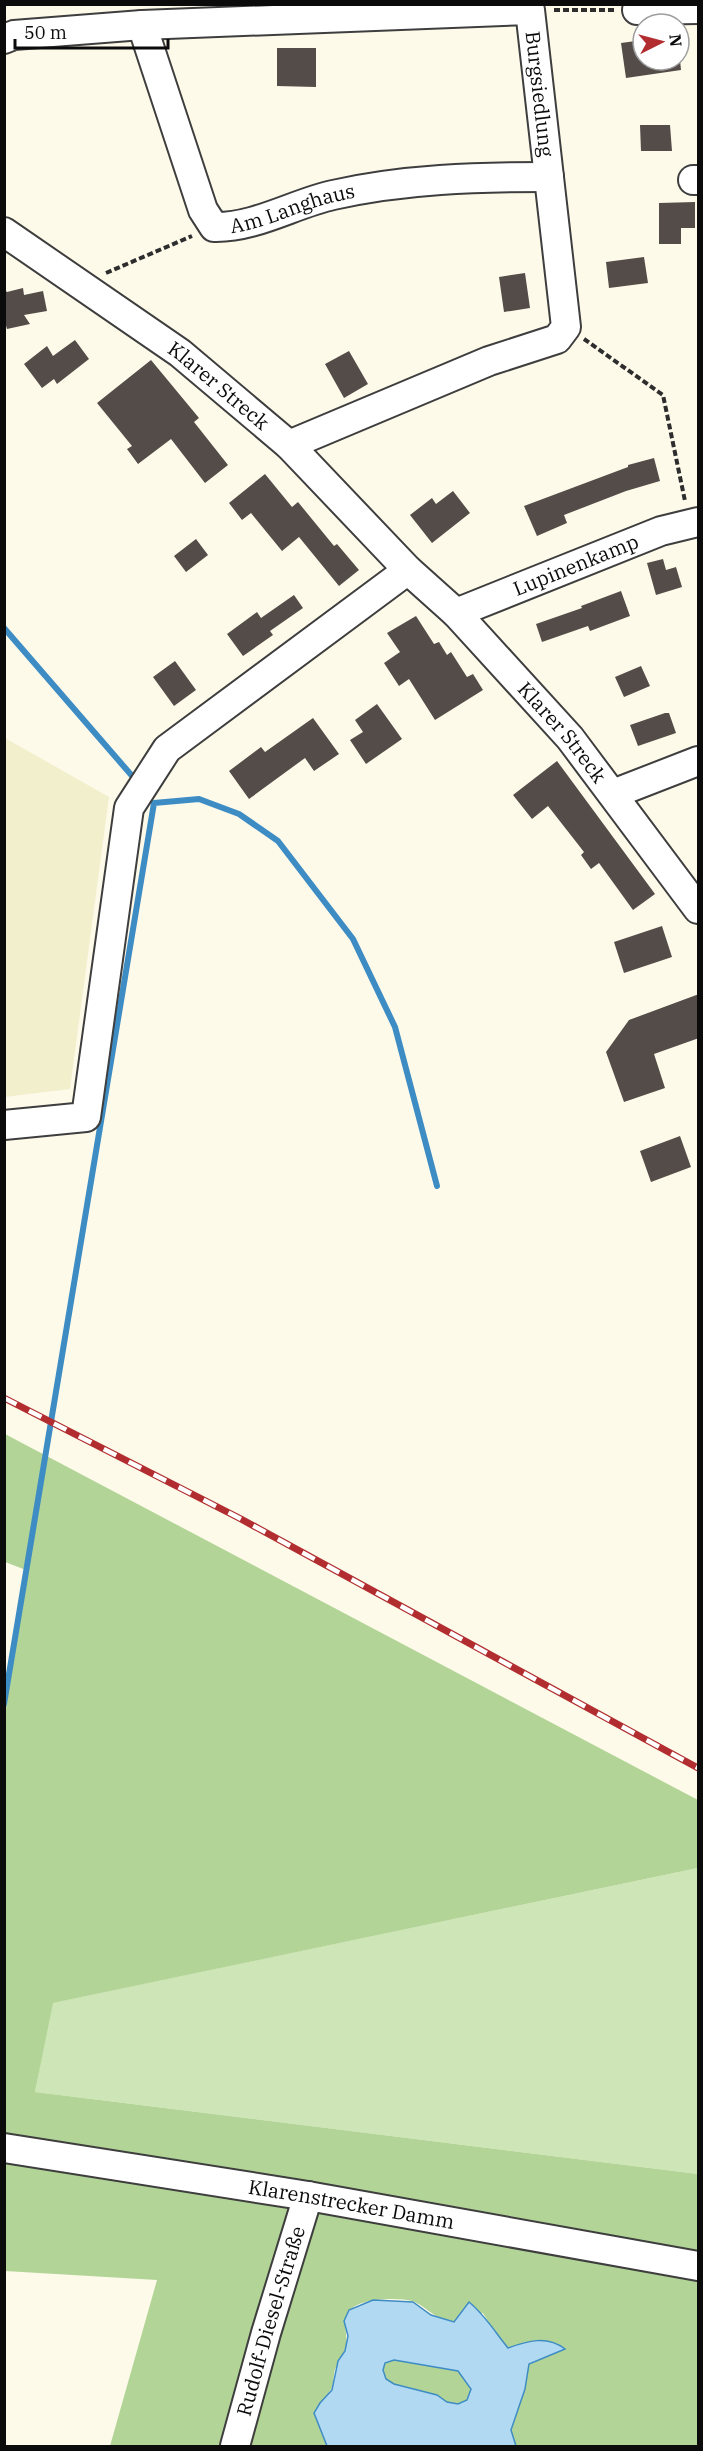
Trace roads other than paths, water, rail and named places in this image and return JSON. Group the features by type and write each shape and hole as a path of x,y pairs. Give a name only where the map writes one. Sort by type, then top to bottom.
{"street":[{"path":"637,10 699,9"},
{"name":"Burgsiedlung","path":"4,39 14,35 142,26 530,10 566,327 557,339 489,361 289,446"},
{"name":"Am Langhaus","path":"142,26 203,210 214,227 233,227 332,195 408,181 549,177"},
{"name":"Klarer Streck","path":"4,232 180,353 289,446 408,570 456,613 570,738 699,909"},
{"name":"Lupinenkamp","path":"456,613 661,531 694,523"},
{"path":"4,1125 86,1117 129,808 167,749 408,570"},
{"path":"613,794 699,761"},
{"name":"Klarenstrecker Damm","path":"4,2148 308,2196 699,2266"},
{"name":"Rudolf-Diesel-Straße","path":"235,2446 266,2333 308,2196"}],"water":[{"path":"373,2300 413,2302 431,2315 454,2322 469,2302 485,2318 508,2348 522,2343 544,2341 565,2349 529,2364 525,2389 511,2430 516,2446 327,2446 314,2413 332,2390 338,2361 345,2351 348,2336 344,2321 349,2310","holes":["394,2360 458,2371 471,2389 467,2400 458,2404 447,2402 437,2395 394,2384 386,2379 383,2370 385,2363"]}],"waterway":[{"path":"4,628 133,777"},
{"path":"4,1704 154,803 199,799 239,814 278,841 353,939 395,1027 437,1186"}],"railway":[{"path":"4,1398 241,1519 698,1768"}]}
